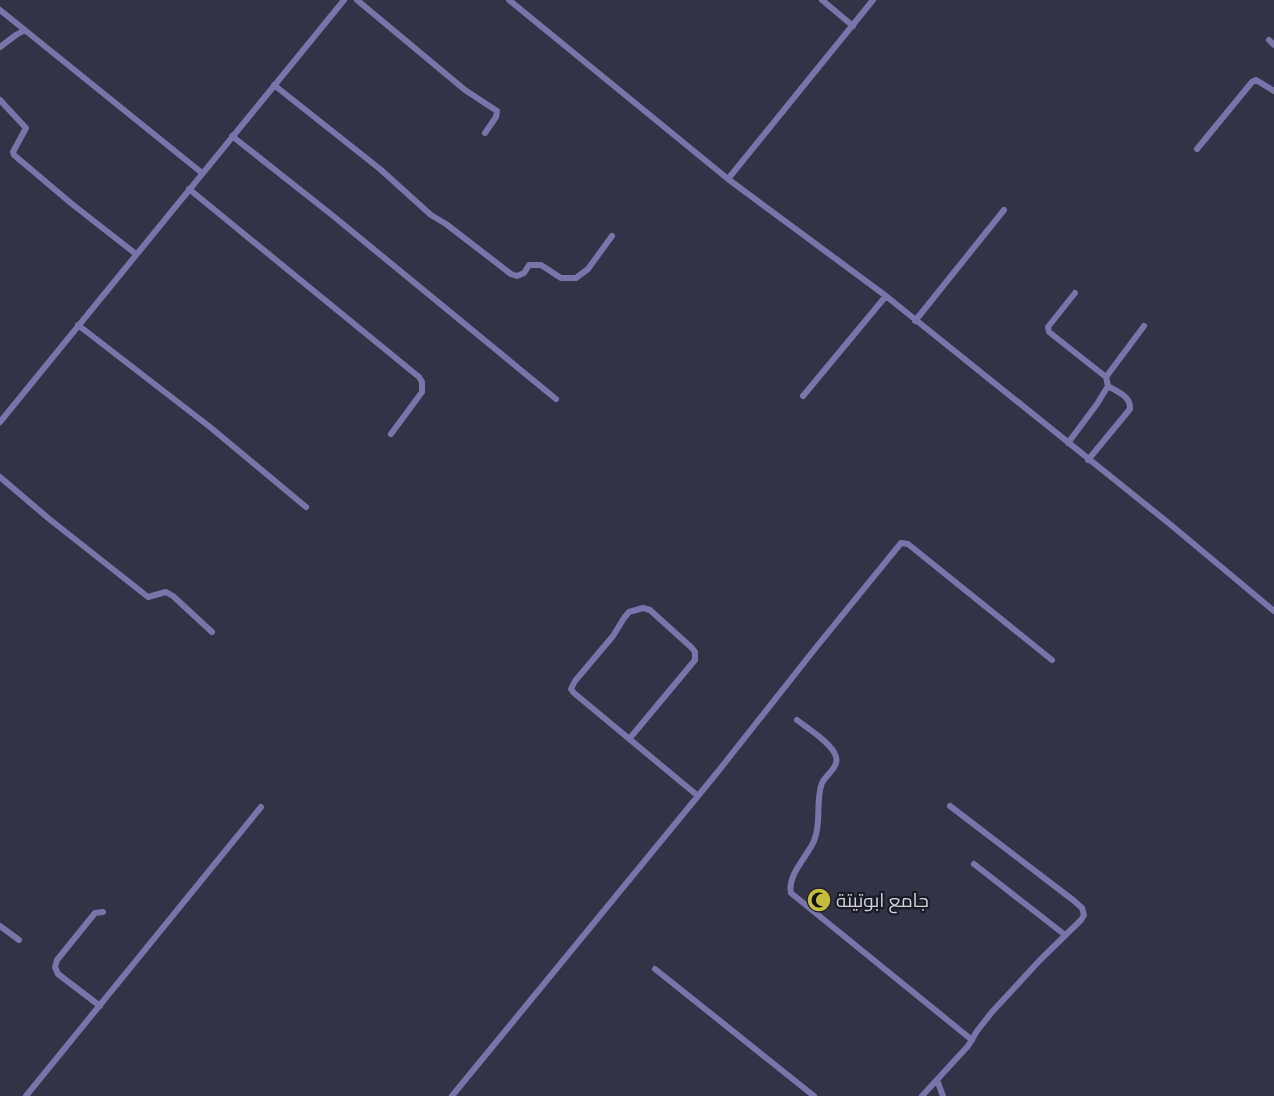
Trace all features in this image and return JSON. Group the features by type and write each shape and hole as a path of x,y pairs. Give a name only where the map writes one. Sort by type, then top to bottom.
{"street":[{"path":"0,422 344,0"},
{"path":"357,0 465,90 497,111 496,117 485,133"},
{"path":"509,0 728,179 886,296 1274,611"},
{"path":"822,0 853,26"},
{"path":"728,179 873,0"},
{"path":"0,10 202,173"},
{"path":"0,47 25,30"},
{"path":"1197,149 1252,82 1260,81 1274,92"},
{"path":"274,85 380,169 431,214 511,274 517,276 524,273 529,265 541,265 561,278 576,278 588,269 612,236"},
{"path":"0,100 26,128 12,152 14,155 72,204 136,254"},
{"path":"232,136 346,226 556,399"},
{"path":"189,189 293,276 419,377 422,382 422,392 391,434"},
{"path":"915,321 1004,210"},
{"path":"1068,443 1108,386 1106,377 1049,332 1048,326 1075,293"},
{"path":"803,396 886,296"},
{"path":"78,326 210,426 306,507"},
{"path":"1106,377 1144,326"},
{"path":"1088,460 1130,409 1130,403 1127,398 1108,386"},
{"path":"0,477 48,518 148,597 166,592 173,596 212,632"},
{"path":"452,1096 902,543 908,544 1052,660"},
{"path":"630,738 695,660 696,656 692,648 669,626 650,610 643,608 629,612 613,636 575,681 571,689 698,796"},
{"path":"797,720 831,748 836,758 835,765 823,782 820,793 815,839 790,882 792,892 972,1040"},
{"path":"922,1096 972,1040 976,1031 992,1012 1084,915 1082,908 950,806"},
{"path":"26,1096 261,807"},
{"path":"974,864 1065,935"},
{"path":"100,1006 58,974 55,967 57,960 95,913 102,912"},
{"path":"0,926 19,940"},
{"path":"655,969 814,1096"},
{"path":"937,1080 943,1096"}],"place":[{"name":"جامع ابوتيتة","path":"819,900"}]}
